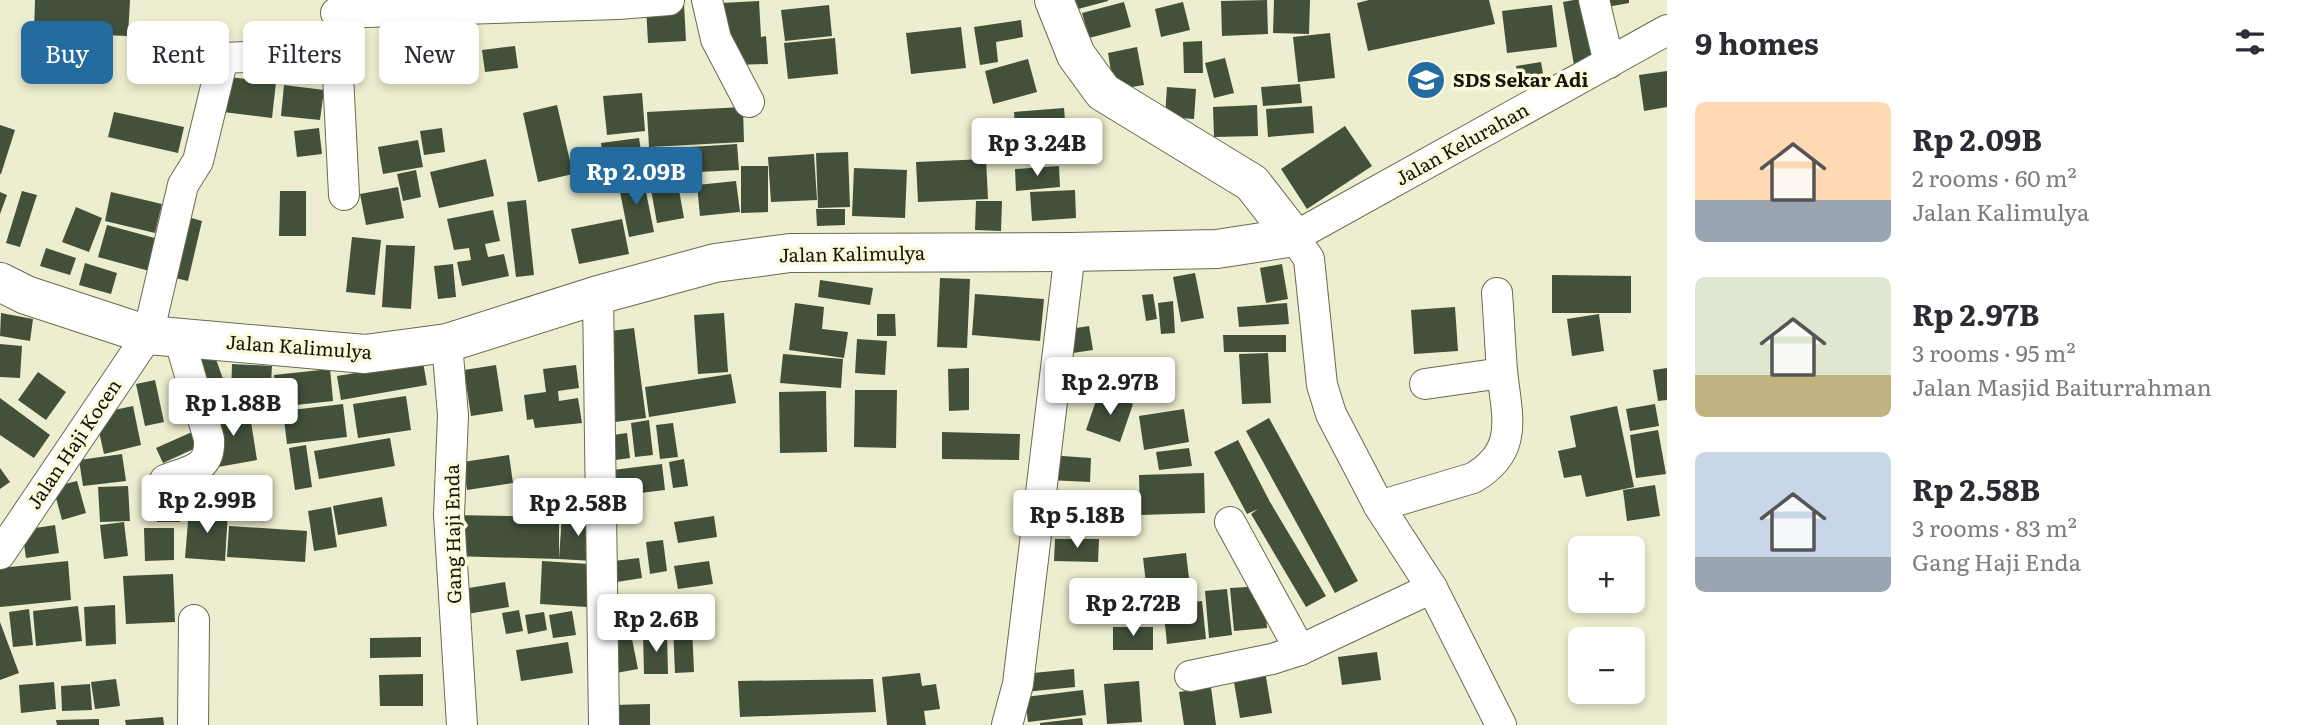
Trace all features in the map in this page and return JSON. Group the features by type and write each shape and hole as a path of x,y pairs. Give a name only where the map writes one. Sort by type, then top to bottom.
{"street":[{"path":"336,6 605,5 669,0"},
{"path":"707,0 716,39 749,102"},
{"path":"1054,0 1076,55 1103,92 1252,183 1309,259 1322,385 1331,414 1379,506 1432,589 1501,725"},
{"path":"1594,0 1609,63"},
{"name":"Jalan Kelurahan","path":"1294,237 1667,30"},
{"path":"165,480 201,466 210,452 209,439 163,337 183,185 198,161 223,58 243,57"},
{"path":"338,84 344,195"},
{"name":"Jalan Kalimulya","path":"0,282 26,295 163,337 365,354 447,343 598,295 715,263 790,253 1217,249 1294,237"},
{"path":"1007,725 1018,684 1070,252"},
{"path":"1379,506 1473,478 1490,466 1499,455 1508,433 1509,419 1502,373 1497,293"},
{"path":"598,295 604,725"},
{"name":"Jalan Haji Kocen","path":"0,554 163,337"},
{"name":"Gang Haji Enda","path":"447,343 453,415 449,515 462,725"},
{"path":"1425,384 1502,373"},
{"path":"1230,522 1300,650"},
{"path":"1190,676 1272,659 1300,650 1432,589"},
{"path":"193,725 194,620"}],"building":[{"path":"35,0 130,0 127,36 113,35 113,21 34,21"},
{"path":"1075,0 1108,0 1108,1 1078,9"},
{"path":"1267,0 1268,34 1222,36 1221,1"},
{"path":"1274,0 1310,0 1309,34 1273,33"},
{"path":"1369,0 1489,0 1495,24 1368,51 1357,3"},
{"path":"1588,0 1598,61 1574,65 1563,2"},
{"path":"1601,0 1629,0 1629,3 1602,8"},
{"path":"759,1 761,37 766,36 768,64 735,65 723,41 721,3"},
{"path":"1124,2 1131,27 1089,38 1082,13"},
{"path":"1183,2 1190,30 1161,37 1155,9"},
{"path":"684,4 686,41 648,43 646,6"},
{"path":"829,5 832,36 785,41 781,10"},
{"path":"1552,5 1557,47 1507,53 1502,11"},
{"path":"1021,20 1023,37 996,42 998,62 980,65 974,27"},
{"path":"961,27 966,68 911,74 906,33"},
{"path":"1330,33 1335,78 1298,82 1293,37"},
{"path":"835,38 838,74 788,79 784,43"},
{"path":"1202,41 1203,73 1184,73 1183,42"},
{"path":"515,46 518,68 485,72 482,50"},
{"path":"1137,47 1144,85 1114,90 1108,53"},
{"path":"1225,58 1234,93 1214,98 1205,63"},
{"path":"1028,59 1037,92 993,104 985,71"},
{"path":"1541,62 1544,79 1518,83 1516,66"},
{"path":"1667,71 1667,107 1644,111 1639,75"},
{"path":"229,77 243,79 243,84 276,84 272,118 223,112"},
{"path":"1300,84 1302,103 1263,106 1261,87"},
{"path":"284,85 324,90 320,120 281,116"},
{"path":"1167,87 1196,89 1194,119 1165,117"},
{"path":"642,93 645,131 607,135 603,96"},
{"path":"557,105 573,174 538,182 523,113"},
{"path":"1257,105 1258,136 1214,137 1213,107"},
{"path":"1312,106 1314,133 1268,137 1266,109"},
{"path":"743,107 744,142 649,147 647,112"},
{"path":"1064,108 1067,146 1017,150 1014,112"},
{"path":"114,112 184,127 178,153 108,137"},
{"path":"999,124 1004,153 985,156 980,127"},
{"path":"0,125 15,130 1,174 0,174"},
{"path":"1345,126 1372,166 1307,209 1281,169"},
{"path":"319,128 322,154 297,157 294,131"},
{"path":"442,128 445,152 424,155 420,131"},
{"path":"639,138 644,170 605,176 601,143"},
{"path":"418,140 423,167 383,174 378,147"},
{"path":"737,144 739,170 677,173 675,148"},
{"path":"848,152 850,207 818,208 816,153"},
{"path":"814,154 817,200 771,202 768,157"},
{"path":"673,157 684,218 657,223 646,162"},
{"path":"486,159 494,196 439,208 430,172"},
{"path":"986,159 988,199 918,202 916,162"},
{"path":"741,166 768,166 768,212 741,213"},
{"path":"1059,166 1060,187 1016,191 1015,169"},
{"path":"854,168 907,170 905,218 852,216"},
{"path":"416,170 421,197 403,201 397,174"},
{"path":"643,177 654,232 629,237 618,182"},
{"path":"736,181 740,212 700,216 697,185"},
{"path":"398,187 404,218 366,225 360,194"},
{"path":"1075,190 1076,218 1032,221 1030,192"},
{"path":"22,191 37,195 20,247 6,243"},
{"path":"280,191 306,191 306,236 279,236"},
{"path":"0,192 7,195 0,214"},
{"path":"111,192 162,204 155,233 105,221"},
{"path":"526,200 534,275 516,277 507,202"},
{"path":"976,201 1002,201 1001,231 975,230"},
{"path":"76,207 102,218 89,252 62,242"},
{"path":"816,209 845,209 845,225 817,226"},
{"path":"493,210 500,241 485,244 488,257 504,254 509,276 462,286 457,262 471,260 469,248 454,250 447,219"},
{"path":"181,215 202,221 188,281 166,276"},
{"path":"622,219 629,254 579,264 571,229"},
{"path":"107,225 162,240 153,272 98,257"},
{"path":"352,237 381,240 375,295 346,292"},
{"path":"386,245 415,246 411,309 382,307"},
{"path":"46,248 76,258 70,275 40,266"},
{"path":"85,263 117,273 111,294 79,285"},
{"path":"453,264 456,297 438,299 434,266"},
{"path":"1282,264 1288,299 1266,303 1260,268"},
{"path":"1195,273 1204,318 1181,322 1173,277"},
{"path":"1552,275 1631,276 1631,313 1552,313"},
{"path":"940,278 970,279 967,348 937,347"},
{"path":"820,280 873,288 870,305 818,297"},
{"path":"975,294 1044,299 1040,341 972,335"},
{"path":"1153,294 1157,319 1146,321 1142,295"},
{"path":"1173,301 1175,333 1161,334 1158,303"},
{"path":"795,303 824,307 822,329 848,332 844,358 789,350"},
{"path":"1287,303 1289,324 1239,327 1237,307"},
{"path":"1455,307 1458,351 1414,354 1411,310"},
{"path":"1,313 33,319 30,341 0,336"},
{"path":"724,313 728,372 698,374 694,315"},
{"path":"877,314 895,314 896,336 877,336"},
{"path":"1599,314 1604,351 1572,356 1567,319"},
{"path":"1089,326 1093,350 1066,354 1063,330"},
{"path":"634,328 646,418 615,422 603,332"},
{"path":"1223,335 1286,335 1286,352 1224,352"},
{"path":"857,339 887,341 885,375 855,373"},
{"path":"0,344 22,346 20,378 0,377"},
{"path":"213,351 227,390 203,399 189,361"},
{"path":"1268,353 1271,403 1242,404 1239,354"},
{"path":"783,354 843,359 841,388 780,383"},
{"path":"423,362 427,385 341,400 337,376"},
{"path":"232,364 272,366 270,400 231,398"},
{"path":"496,365 503,411 471,416 464,370"},
{"path":"576,365 579,388 558,391 559,401 578,398 582,423 535,428 533,419 527,420 524,395 546,392 543,369"},
{"path":"969,368 969,410 949,411 948,369"},
{"path":"1667,368 1667,400 1658,401 1653,370"},
{"path":"330,369 333,401 277,407 274,375"},
{"path":"38,372 66,392 46,420 18,400"},
{"path":"731,374 736,403 649,417 645,387"},
{"path":"155,380 164,422 145,426 136,384"},
{"path":"855,390 897,390 896,448 854,447"},
{"path":"826,391 827,452 780,453 779,392"},
{"path":"1099,392 1133,404 1120,442 1086,430"},
{"path":"406,396 411,430 358,438 353,404"},
{"path":"0,398 50,435 34,458 0,435"},
{"path":"343,404 347,437 287,444 283,411"},
{"path":"1655,404 1659,426 1630,431 1626,409"},
{"path":"133,406 141,445 104,454 95,414"},
{"path":"1617,406 1634,487 1586,497 1581,475 1564,478 1558,451 1576,447 1570,416"},
{"path":"249,409 257,460 218,467 210,415"},
{"path":"1184,409 1189,442 1144,450 1139,416"},
{"path":"1269,418 1358,581 1335,593 1246,431"},
{"path":"649,420 653,455 635,457 631,423"},
{"path":"673,423 678,457 660,459 656,425"},
{"path":"1658,430 1666,474 1636,478 1630,435"},
{"path":"192,432 198,447 163,463 156,448"},
{"path":"942,432 1020,434 1019,460 942,459"},
{"path":"627,433 630,458 608,461 605,436"},
{"path":"390,438 395,466 319,479 314,451"},
{"path":"1238,440 1270,502 1326,596 1306,607 1251,514 1258,509 1247,514 1214,452"},
{"path":"306,445 312,487 295,490 289,448"},
{"path":"1189,448 1192,466 1159,470 1156,452"},
{"path":"122,454 126,481 83,486 79,460"},
{"path":"509,455 513,483 467,490 463,462"},
{"path":"1048,455 1091,458 1090,482 1047,480"},
{"path":"684,459 688,486 673,488 669,462"},
{"path":"662,464 665,490 607,497 604,471"},
{"path":"0,468 10,482 0,489"},
{"path":"1204,473 1205,513 1140,515 1139,475"},
{"path":"178,477 220,480 218,506 176,503"},
{"path":"255,479 259,509 233,513 228,484"},
{"path":"77,481 86,513 62,520 53,487"},
{"path":"1655,485 1660,516 1627,521 1623,490"},
{"path":"128,486 130,521 100,522 98,487"},
{"path":"382,497 387,526 338,535 333,506"},
{"path":"157,505 181,506 180,522 157,522"},
{"path":"331,507 337,547 314,551 308,511"},
{"path":"189,509 228,511 225,561 185,558"},
{"path":"562,514 596,516 593,561 559,559"},
{"path":"452,515 559,517 559,559 451,556"},
{"path":"714,516 717,537 678,543 674,522"},
{"path":"124,522 128,556 104,559 100,525"},
{"path":"55,525 59,553 26,558 22,530"},
{"path":"229,526 307,531 305,562 227,557"},
{"path":"144,528 174,528 174,560 145,561"},
{"path":"1055,539 1099,539 1098,562 1054,561"},
{"path":"663,540 667,571 650,574 646,542"},
{"path":"1186,553 1191,595 1148,600 1143,558"},
{"path":"639,558 642,578 617,582 614,561"},
{"path":"68,561 71,600 0,607 0,568"},
{"path":"542,561 589,564 587,607 540,604"},
{"path":"709,561 713,584 678,589 674,566"},
{"path":"173,574 175,622 126,624 123,576"},
{"path":"505,582 509,607 467,614 463,589"},
{"path":"1264,586 1267,628 1234,631 1230,588"},
{"path":"1227,589 1232,635 1209,638 1205,591"},
{"path":"1202,601 1206,639 1167,644 1163,605"},
{"path":"703,602 703,620 672,621 671,603"},
{"path":"115,605 116,644 86,646 84,607"},
{"path":"78,606 82,641 36,646 33,611"},
{"path":"617,606 656,610 655,628 616,625"},
{"path":"29,609 33,645 13,647 9,612"},
{"path":"519,610 523,631 506,634 502,613"},
{"path":"572,611 576,635 553,638 549,615"},
{"path":"544,612 547,630 528,634 525,615"},
{"path":"0,622 19,673 0,680"},
{"path":"692,626 694,672 675,673 673,627"},
{"path":"1113,627 1153,627 1153,650 1113,650"},
{"path":"630,629 638,669 616,673 608,633"},
{"path":"667,633 668,674 644,674 643,634"},
{"path":"421,637 421,657 370,658 370,638"},
{"path":"568,642 573,673 521,681 516,650"},
{"path":"1377,652 1381,680 1342,685 1338,657"},
{"path":"1074,669 1075,687 1025,692 1023,674"},
{"path":"1265,671 1272,713 1240,718 1233,676"},
{"path":"920,673 922,686 936,684 940,709 924,711 926,725 887,725 882,677"},
{"path":"423,674 423,706 380,706 379,675"},
{"path":"116,679 120,706 95,709 91,682"},
{"path":"873,679 876,712 740,717 738,681"},
{"path":"1139,681 1142,722 1107,724 1104,684"},
{"path":"54,682 56,709 21,713 19,685"},
{"path":"90,684 92,710 62,711 61,686"},
{"path":"1211,687 1216,725 1184,725 1179,692"},
{"path":"1083,690 1086,715 1028,722 1025,697"},
{"path":"650,704 650,725 614,725 614,705"},
{"path":"163,717 164,725 126,725 125,720"},
{"path":"1082,718 1083,725 1040,725 1040,723"},
{"path":"99,719 99,725 57,725 56,720"}],"place":[{"name":"SDS Sekar Adi","path":"1426,80"}]}
